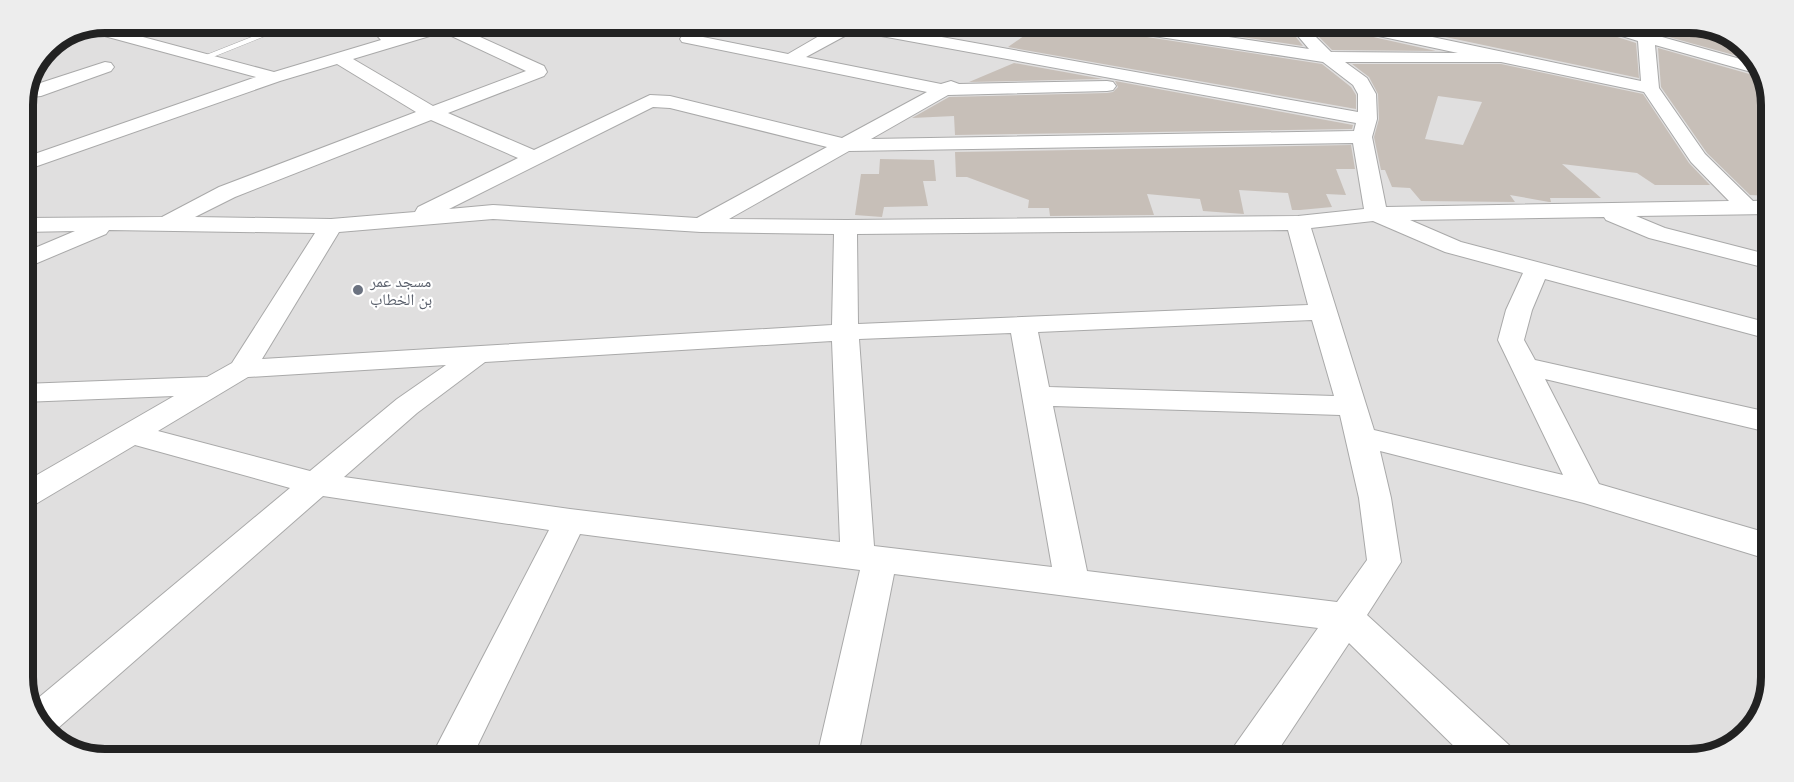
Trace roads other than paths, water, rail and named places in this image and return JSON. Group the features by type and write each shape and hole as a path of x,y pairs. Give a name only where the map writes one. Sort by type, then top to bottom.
{"street":[{"path":"115,33 274,77"},
{"path":"383,33 393,43"},
{"path":"33,161 274,77 424,33"},
{"path":"165,224 227,192 538,72 464,33"},
{"path":"791,59 837,33"},
{"path":"886,33 1170,84 1364,128"},
{"path":"1167,33 1326,57 1496,58"},
{"path":"1306,33 1326,57 1361,82 1367,94 1364,128 1376,214"},
{"path":"1386,33 1496,58 1650,88"},
{"path":"1648,33 1650,88 1698,158 1747,207"},
{"path":"1652,33 1745,59"},
{"path":"688,39 944,90 1170,84"},
{"path":"701,225 1006,56"},
{"path":"339,58 431,113 535,158"},
{"path":"34,92 105,67"},
{"path":"411,219 650,101 670,102 845,145 1364,128"},
{"path":"33,225 331,226 493,212 701,225 846,227 1298,223 1376,214 1761,207"},
{"path":"1606,211 1657,233 1761,260"},
{"path":"1376,214 1453,247 1761,329"},
{"path":"1256,749 1384,562 1383,538 1362,437 1298,223"},
{"path":"33,258 111,224"},
{"path":"33,491 242,369 331,226"},
{"path":"838,749 869,558 845,332 846,227"},
{"path":"1537,269 1519,310 1511,340 1587,492"},
{"path":"242,369 845,332 1323,312"},
{"path":"1023,324 1072,583"},
{"path":"45,716 407,406 479,354"},
{"path":"1524,366 1761,420"},
{"path":"33,393 214,386"},
{"path":"1037,396 1353,406"},
{"path":"131,434 317,484 570,521 1345,617 1484,749"},
{"path":"1362,437 1587,492 1761,544"},
{"path":"455,749 570,521"}],"lane":[{"path":"205,57 266,34 263,33"}],"place":[{"name":"مسجد عمر بن الخطاب","path":"358,290"}]}
